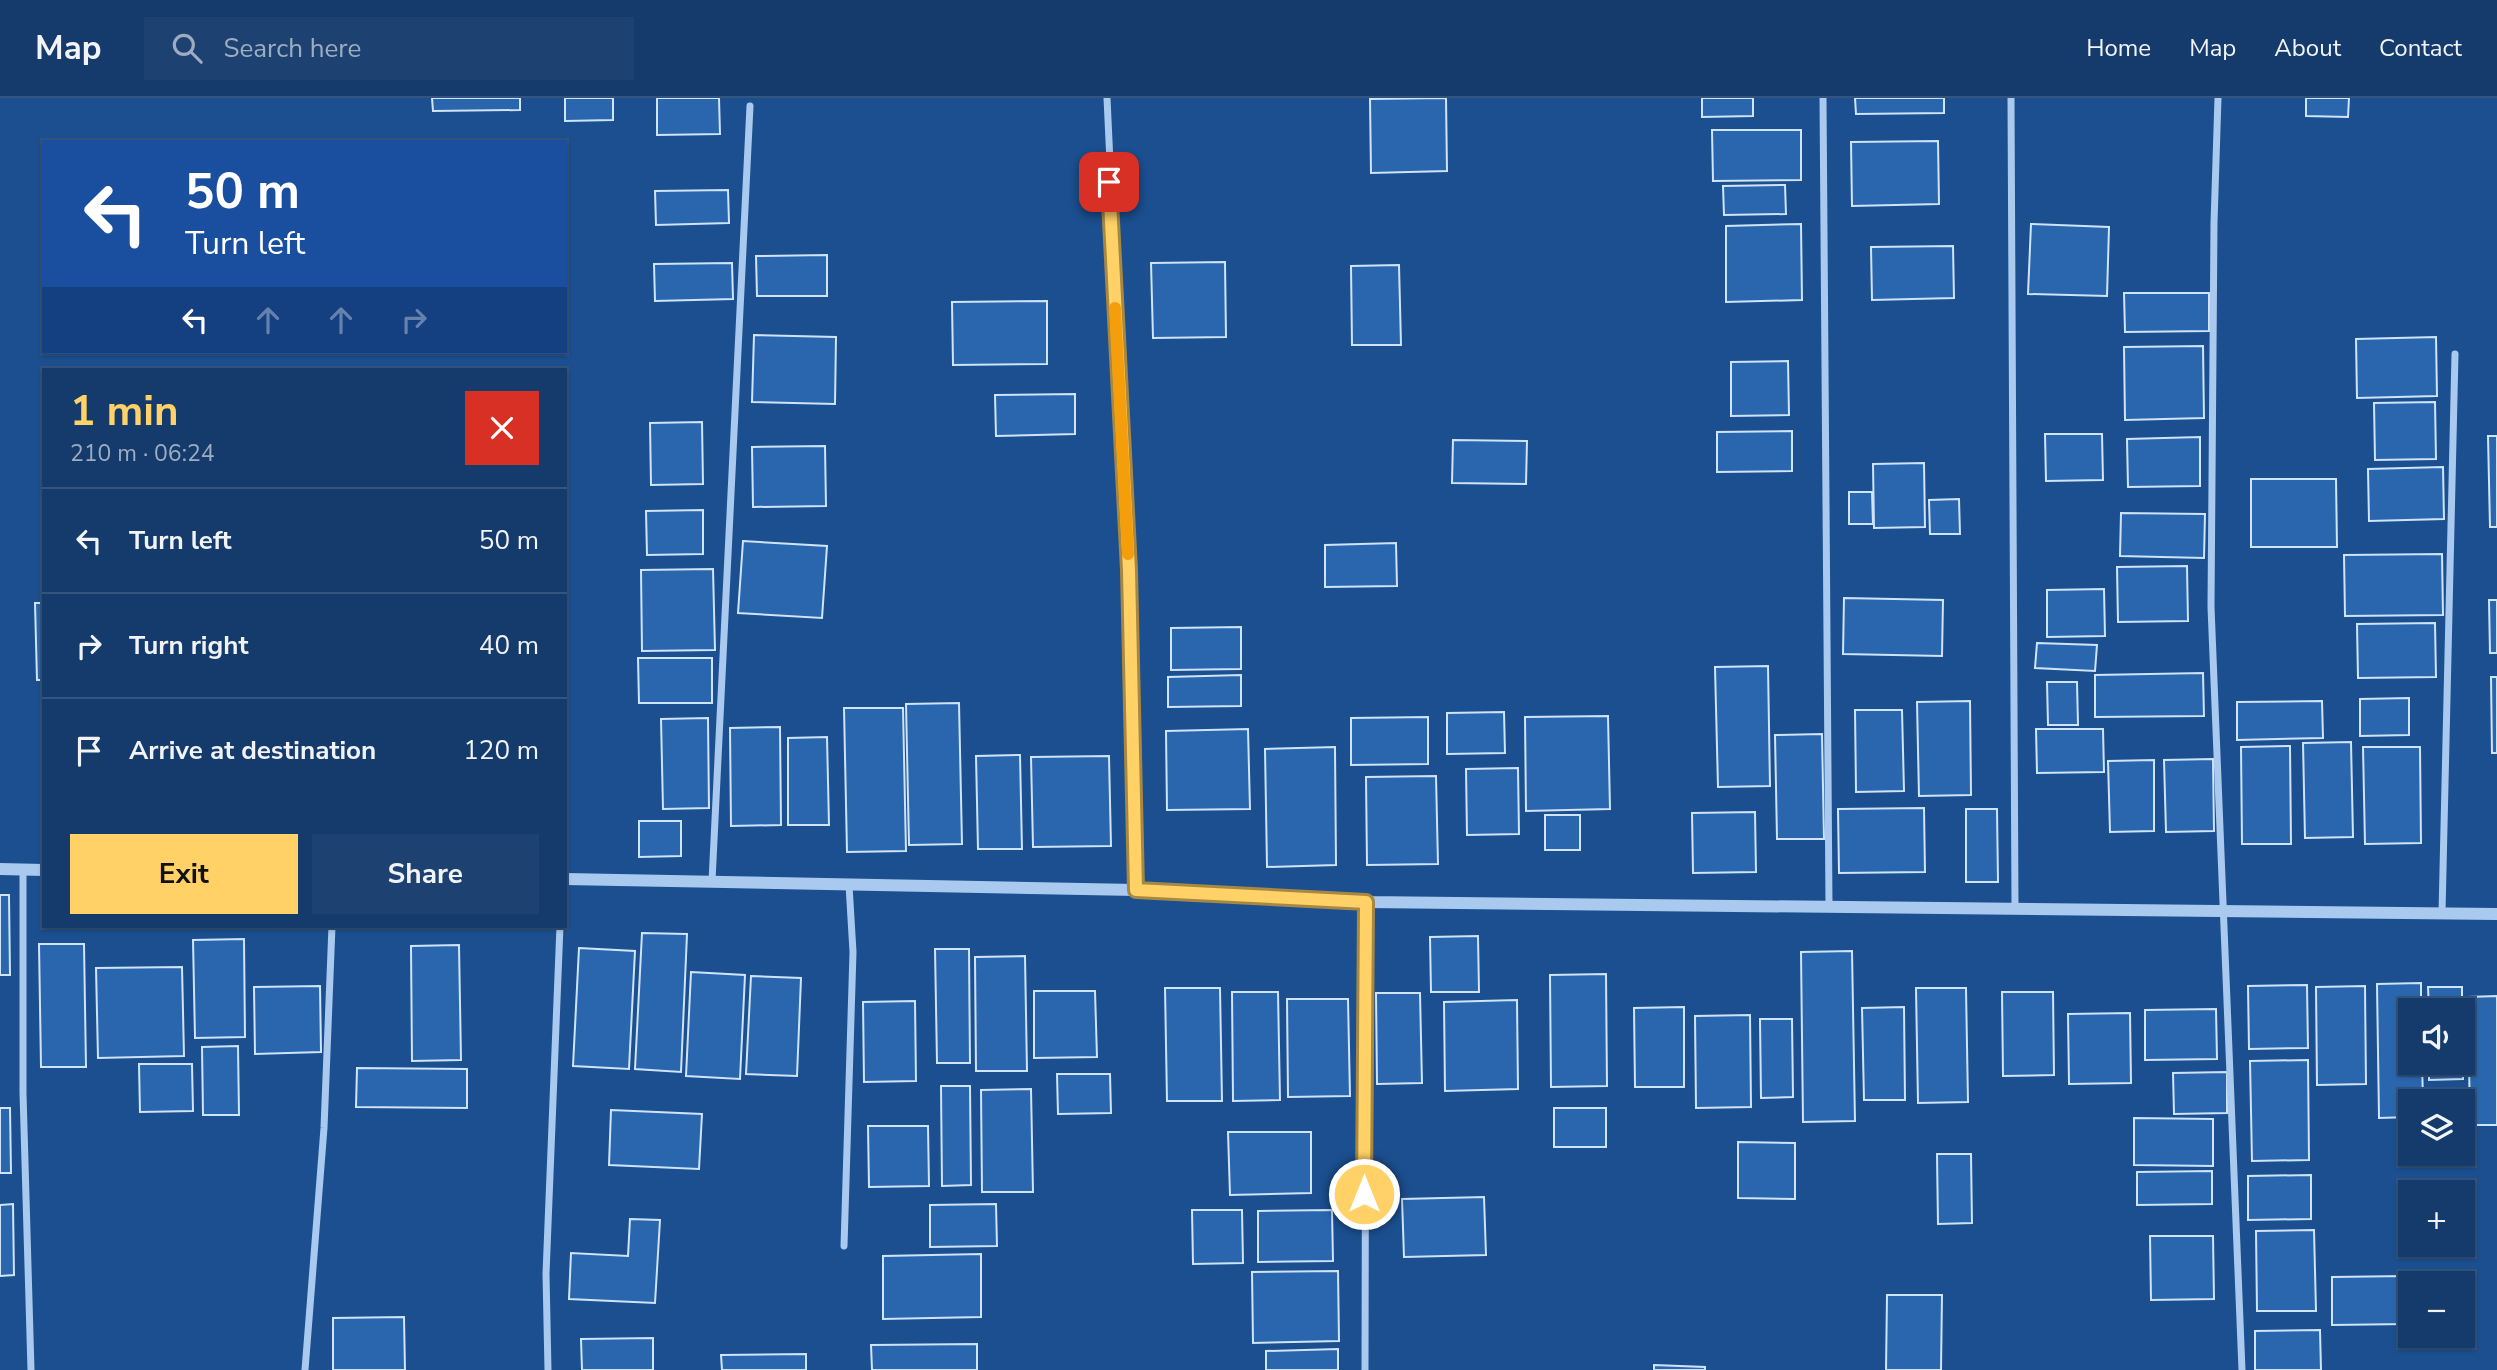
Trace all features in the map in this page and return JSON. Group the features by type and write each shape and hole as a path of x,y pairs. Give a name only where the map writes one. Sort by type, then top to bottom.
{"street":[{"path":"1107,98 1129,570 1136,890"},
{"path":"1823,98 1829,906"},
{"path":"2011,98 2015,908"},
{"path":"2218,98 2214,223 2211,607 2242,1370"},
{"path":"712,881 750,106"},
{"path":"2442,913 2455,354"},
{"path":"0,869 42,870"},
{"path":"23,869 23,1093 31,1370"},
{"path":"567,879 1136,890 1366,902 2497,914"},
{"path":"844,1246 853,975 849,885"},
{"path":"1365,1370 1366,902"},
{"path":"305,1370 324,1128 332,928"},
{"path":"548,1370 546,1274 560,928"}],"building":[{"path":"432,98 520,98 520,110 433,111"},
{"path":"565,98 613,98 613,120 565,121"},
{"path":"657,98 719,98 720,134 657,135"},
{"path":"1446,98 1447,171 1371,173 1370,99"},
{"path":"1702,98 1753,98 1753,116 1702,117"},
{"path":"1855,98 1944,98 1944,113 1856,114"},
{"path":"2306,98 2349,98 2348,117 2306,116"},
{"path":"1712,130 1801,130 1801,180 1713,181"},
{"path":"1938,141 1939,204 1852,206 1851,142"},
{"path":"1785,185 1786,214 1724,215 1723,186"},
{"path":"728,190 729,223 656,225 655,191"},
{"path":"1801,224 1802,300 1726,302 1726,226"},
{"path":"2031,224 2109,227 2107,296 2028,294"},
{"path":"1953,246 1954,298 1872,300 1871,247"},
{"path":"827,255 827,296 757,296 756,256"},
{"path":"1225,262 1226,337 1153,338 1151,263"},
{"path":"732,263 733,299 655,301 654,264"},
{"path":"1399,265 1401,345 1352,345 1351,266"},
{"path":"2124,293 2209,293 2209,331 2125,332"},
{"path":"1047,301 1047,364 953,365 952,302"},
{"path":"754,335 836,337 835,404 752,402"},
{"path":"2436,337 2437,396 2357,398 2356,339"},
{"path":"2203,346 2204,418 2125,420 2124,347"},
{"path":"1788,361 1789,415 1731,416 1731,362"},
{"path":"1075,394 1075,434 996,436 995,395"},
{"path":"2435,402 2436,459 2375,460 2374,403"},
{"path":"702,422 703,484 651,485 650,423"},
{"path":"1792,431 1792,471 1717,472 1717,432"},
{"path":"2045,434 2102,434 2103,480 2046,481"},
{"path":"2488,436 2497,436 2497,527 2490,527"},
{"path":"2200,437 2200,486 2128,487 2127,439"},
{"path":"1453,440 1527,441 1526,484 1452,483"},
{"path":"825,446 826,506 753,507 752,447"},
{"path":"1924,463 1925,527 1874,528 1873,464"},
{"path":"2443,467 2444,519 2369,521 2368,469"},
{"path":"2251,479 2336,479 2337,547 2251,547"},
{"path":"1849,492 1872,492 1873,524 1849,524"},
{"path":"1959,499 1960,534 1930,534 1929,500"},
{"path":"703,510 703,554 647,555 646,511"},
{"path":"2121,513 2205,514 2204,558 2120,556"},
{"path":"743,541 827,546 822,618 738,613"},
{"path":"1396,543 1397,586 1325,587 1325,545"},
{"path":"2442,554 2443,615 2345,616 2344,555"},
{"path":"2187,566 2188,621 2118,622 2117,567"},
{"path":"713,569 715,650 642,651 641,570"},
{"path":"2104,589 2105,636 2047,637 2047,590"},
{"path":"1844,598 1943,600 1942,656 1843,654"},
{"path":"2489,600 2497,600 2497,653 2490,653"},
{"path":"35,603 42,603 42,680 37,680"},
{"path":"2435,623 2436,677 2358,678 2357,624"},
{"path":"1241,627 1241,669 1171,670 1171,628"},
{"path":"2037,643 2097,645 2095,671 2035,668"},
{"path":"638,658 712,658 712,703 639,703"},
{"path":"1768,666 1770,786 1718,787 1715,667"},
{"path":"2203,673 2204,716 2095,717 2095,675"},
{"path":"1241,675 1241,706 1168,707 1168,677"},
{"path":"2491,677 2497,677 2497,753 2492,753"},
{"path":"2047,682 2077,682 2078,725 2048,725"},
{"path":"2409,698 2409,735 2360,736 2360,699"},
{"path":"1970,701 1971,795 1919,796 1917,702"},
{"path":"2322,701 2323,738 2237,740 2237,702"},
{"path":"959,703 962,844 909,845 906,704"},
{"path":"844,708 903,708 906,851 847,852"},
{"path":"1855,710 1902,710 1904,791 1856,792"},
{"path":"1504,712 1505,753 1447,754 1447,713"},
{"path":"1608,716 1610,809 1526,811 1525,717"},
{"path":"1428,717 1428,764 1351,765 1351,718"},
{"path":"708,718 709,808 663,809 661,719"},
{"path":"780,727 781,825 731,826 730,728"},
{"path":"1248,729 1250,809 1167,810 1166,731"},
{"path":"2036,729 2103,729 2104,772 2037,773"},
{"path":"1822,734 1824,839 1777,839 1775,735"},
{"path":"827,737 829,825 788,825 788,738"},
{"path":"2351,742 2353,837 2305,838 2303,743"},
{"path":"2290,746 2291,844 2242,844 2241,747"},
{"path":"1335,747 1336,865 1267,867 1265,749"},
{"path":"2363,747 2420,747 2421,843 2365,844"},
{"path":"1020,755 1022,849 978,849 976,756"},
{"path":"1109,756 1111,846 1033,847 1031,757"},
{"path":"2213,759 2214,831 2166,832 2164,760"},
{"path":"2154,760 2154,831 2110,832 2108,761"},
{"path":"1518,768 1519,834 1467,835 1466,769"},
{"path":"1436,776 1438,864 1367,865 1366,777"},
{"path":"1924,808 1925,872 1839,873 1838,809"},
{"path":"1966,809 1997,809 1998,882 1966,882"},
{"path":"1755,812 1756,872 1693,873 1692,813"},
{"path":"1545,815 1580,815 1580,850 1545,850"},
{"path":"639,821 681,821 681,856 639,857"},
{"path":"0,895 9,895 10,975 0,975"},
{"path":"642,933 687,934 681,1072 635,1069"},
{"path":"1478,936 1479,992 1431,992 1430,937"},
{"path":"244,939 245,1037 195,1038 193,940"},
{"path":"39,944 84,944 86,1067 41,1067"},
{"path":"459,945 461,1060 412,1061 411,946"},
{"path":"579,948 635,951 629,1069 573,1066"},
{"path":"935,949 969,949 970,1063 937,1063"},
{"path":"1852,951 1855,1121 1803,1122 1801,952"},
{"path":"1025,956 1027,1071 976,1071 975,957"},
{"path":"182,967 184,1056 98,1058 96,968"},
{"path":"691,972 745,975 740,1079 686,1076"},
{"path":"1606,974 1607,1086 1551,1087 1550,975"},
{"path":"751,976 801,978 797,1076 746,1074"},
{"path":"2421,983 2421,998 2398,998 2398,1075 2422,1075 2423,1089 2398,1089 2398,1117 2379,1118 2377,984"},
{"path":"2307,985 2308,1048 2249,1049 2248,986"},
{"path":"320,986 321,1052 255,1054 254,987"},
{"path":"2365,986 2366,1084 2317,1085 2316,987"},
{"path":"2428,987 2462,987 2462,998 2428,998"},
{"path":"1165,988 1220,988 1222,1101 1167,1101"},
{"path":"1916,988 1966,988 1968,1102 1918,1103"},
{"path":"1034,991 1095,991 1097,1057 1034,1058"},
{"path":"1232,992 1278,992 1280,1100 1233,1101"},
{"path":"2002,992 2053,992 2054,1075 2003,1076"},
{"path":"1376,993 1420,993 1422,1083 1377,1084"},
{"path":"2497,996 2497,1125 2475,1125 2475,1089 2469,1089 2469,1075 2475,1075 2475,998 2468,997"},
{"path":"1287,999 1348,999 1350,1096 1288,1097"},
{"path":"1517,1000 1518,1089 1445,1091 1444,1002"},
{"path":"915,1001 916,1081 864,1082 863,1002"},
{"path":"1684,1007 1684,1087 1635,1087 1634,1008"},
{"path":"1904,1007 1905,1100 1864,1100 1862,1008"},
{"path":"2216,1009 2217,1059 2145,1060 2145,1010"},
{"path":"2130,1013 2131,1083 2069,1084 2068,1014"},
{"path":"1750,1015 1751,1107 1696,1108 1695,1016"},
{"path":"1760,1019 1792,1019 1793,1097 1761,1098"},
{"path":"238,1046 239,1115 203,1115 202,1047"},
{"path":"2308,1060 2309,1160 2252,1161 2250,1061"},
{"path":"139,1064 192,1064 193,1111 140,1112"},
{"path":"357,1068 467,1069 467,1108 356,1107"},
{"path":"2227,1072 2227,1113 2174,1114 2173,1073"},
{"path":"1057,1074 1110,1074 1111,1113 1058,1114"},
{"path":"2429,1075 2463,1075 2463,1079 2429,1080"},
{"path":"941,1086 970,1086 971,1185 942,1186"},
{"path":"1031,1089 1033,1192 982,1192 981,1090"},
{"path":"0,1108 10,1108 11,1173 0,1173"},
{"path":"1554,1108 1606,1108 1606,1147 1554,1147"},
{"path":"611,1110 702,1114 699,1169 609,1165"},
{"path":"2134,1118 2213,1119 2213,1166 2134,1165"},
{"path":"868,1126 928,1126 929,1186 869,1187"},
{"path":"1228,1132 1311,1132 1311,1193 1230,1195"},
{"path":"1738,1142 1795,1143 1795,1199 1738,1198"},
{"path":"1937,1154 1971,1154 1972,1223 1938,1224"},
{"path":"2212,1171 2212,1204 2137,1205 2137,1172"},
{"path":"2311,1175 2311,1219 2248,1220 2248,1176"},
{"path":"1484,1197 1486,1255 1404,1257 1402,1199"},
{"path":"13,1204 14,1275 0,1276 0,1205"},
{"path":"996,1204 997,1246 930,1247 930,1205"},
{"path":"1192,1210 1242,1210 1243,1263 1193,1264"},
{"path":"1332,1210 1333,1261 1258,1262 1258,1211"},
{"path":"630,1219 660,1220 655,1303 569,1299 571,1253 628,1256"},
{"path":"2314,1230 2316,1311 2257,1311 2256,1231"},
{"path":"2150,1236 2213,1236 2214,1299 2151,1300"},
{"path":"981,1254 981,1317 883,1319 883,1256"},
{"path":"1338,1271 1339,1341 1253,1343 1252,1272"},
{"path":"2398,1276 2398,1324 2332,1325 2332,1277"},
{"path":"1887,1295 1942,1295 1941,1370 1886,1370"},
{"path":"404,1317 405,1370 333,1370 333,1318"},
{"path":"2320,1330 2321,1370 2255,1370 2255,1331"},
{"path":"653,1338 653,1370 582,1370 581,1339"},
{"path":"977,1344 977,1370 872,1370 871,1345"},
{"path":"1338,1349 1338,1370 1266,1370 1266,1351"},
{"path":"806,1354 806,1370 722,1370 721,1355"},
{"path":"1654,1365 1705,1367 1705,1370 1654,1370"}],"slow traffic":[{"path":"1115,308 1128,554"}],"route":[{"path":"1109,182 1129,570 1136,890 1366,902 1364,1194"}]}
